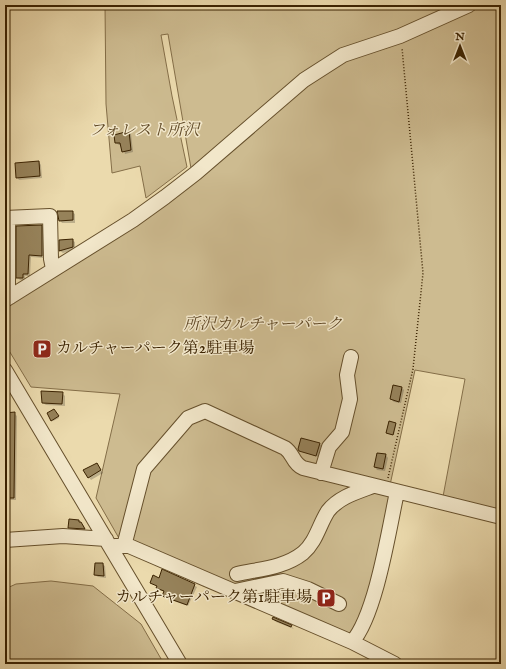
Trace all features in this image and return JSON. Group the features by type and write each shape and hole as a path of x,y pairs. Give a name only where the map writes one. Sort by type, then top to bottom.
{"street":[{"path":"7,298 133,220 165,197 202,168 304,80 343,55 400,36 469,5"},
{"path":"7,298 6,218 50,216 51,259 54,269"},
{"path":"322,473 329,447 342,432 350,399 347,375 351,357"},
{"path":"7,378 114,544 180,664"},
{"path":"114,544 144,469 188,418 195,413 205,411 285,448 290,451 296,465 385,489 501,517"},
{"path":"237,574 289,562 304,552 312,543 329,511 345,497 385,489"},
{"path":"352,642 358,636 373,598 385,489"},
{"path":"5,540 63,536 129,546 352,642 394,664"},
{"path":"235,591 283,581 308,589 339,604"}],"path":[{"path":"385,489 414,369 423,273 400,36"}],"green space":[{"name":"所沢カルチャーパーク","path":"105,5 501,5 501,517 442,502 465,379 415,370 390,485 394,495 360,624 350,633 345,634 120,540 96,498 120,394 31,387 5,344 5,306 193,180 168,34 161,35 187,167 146,198 140,166 112,173 106,104"},
{"path":"51,581 93,586 141,624 164,664 5,664 5,589 16,584"}],"building":[{"path":"129,131 131,150 122,152 120,143 115,143 114,135"},
{"path":"39,161 40,176 16,178 15,163"},
{"path":"57,211 73,211 73,220 59,221"},
{"path":"42,225 42,256 29,255 28,274 23,274 23,278 16,278 16,226"},
{"path":"73,239 73,247 59,251 59,240"},
{"path":"393,385 402,387 399,402 390,399"},
{"path":"41,391 63,392 62,404 42,403"},
{"path":"54,409 59,416 51,421 47,413"},
{"path":"15,412 14,498 6,498 5,413"},
{"path":"389,421 396,423 393,435 386,433"},
{"path":"301,438 320,443 316,456 299,451 298,449"},
{"path":"377,453 386,454 383,469 374,467"},
{"path":"97,463 101,470 88,478 83,470"},
{"path":"69,519 79,520 85,529 68,528"},
{"path":"95,563 103,563 104,576 94,575"},
{"path":"162,569 195,584 187,605 162,596 164,591 156,588 157,586 150,583 153,575 159,578"},
{"path":"273,617 292,625 291,627 272,619"}],"place":[{"name":"カルチャーパーク第2駐車場","path":"42,349"},
{"name":"カルチャーパーク第1駐車場","path":"326,598"}],"park label":[{"name":"フォレスト所沢","path":"144,131"}]}
